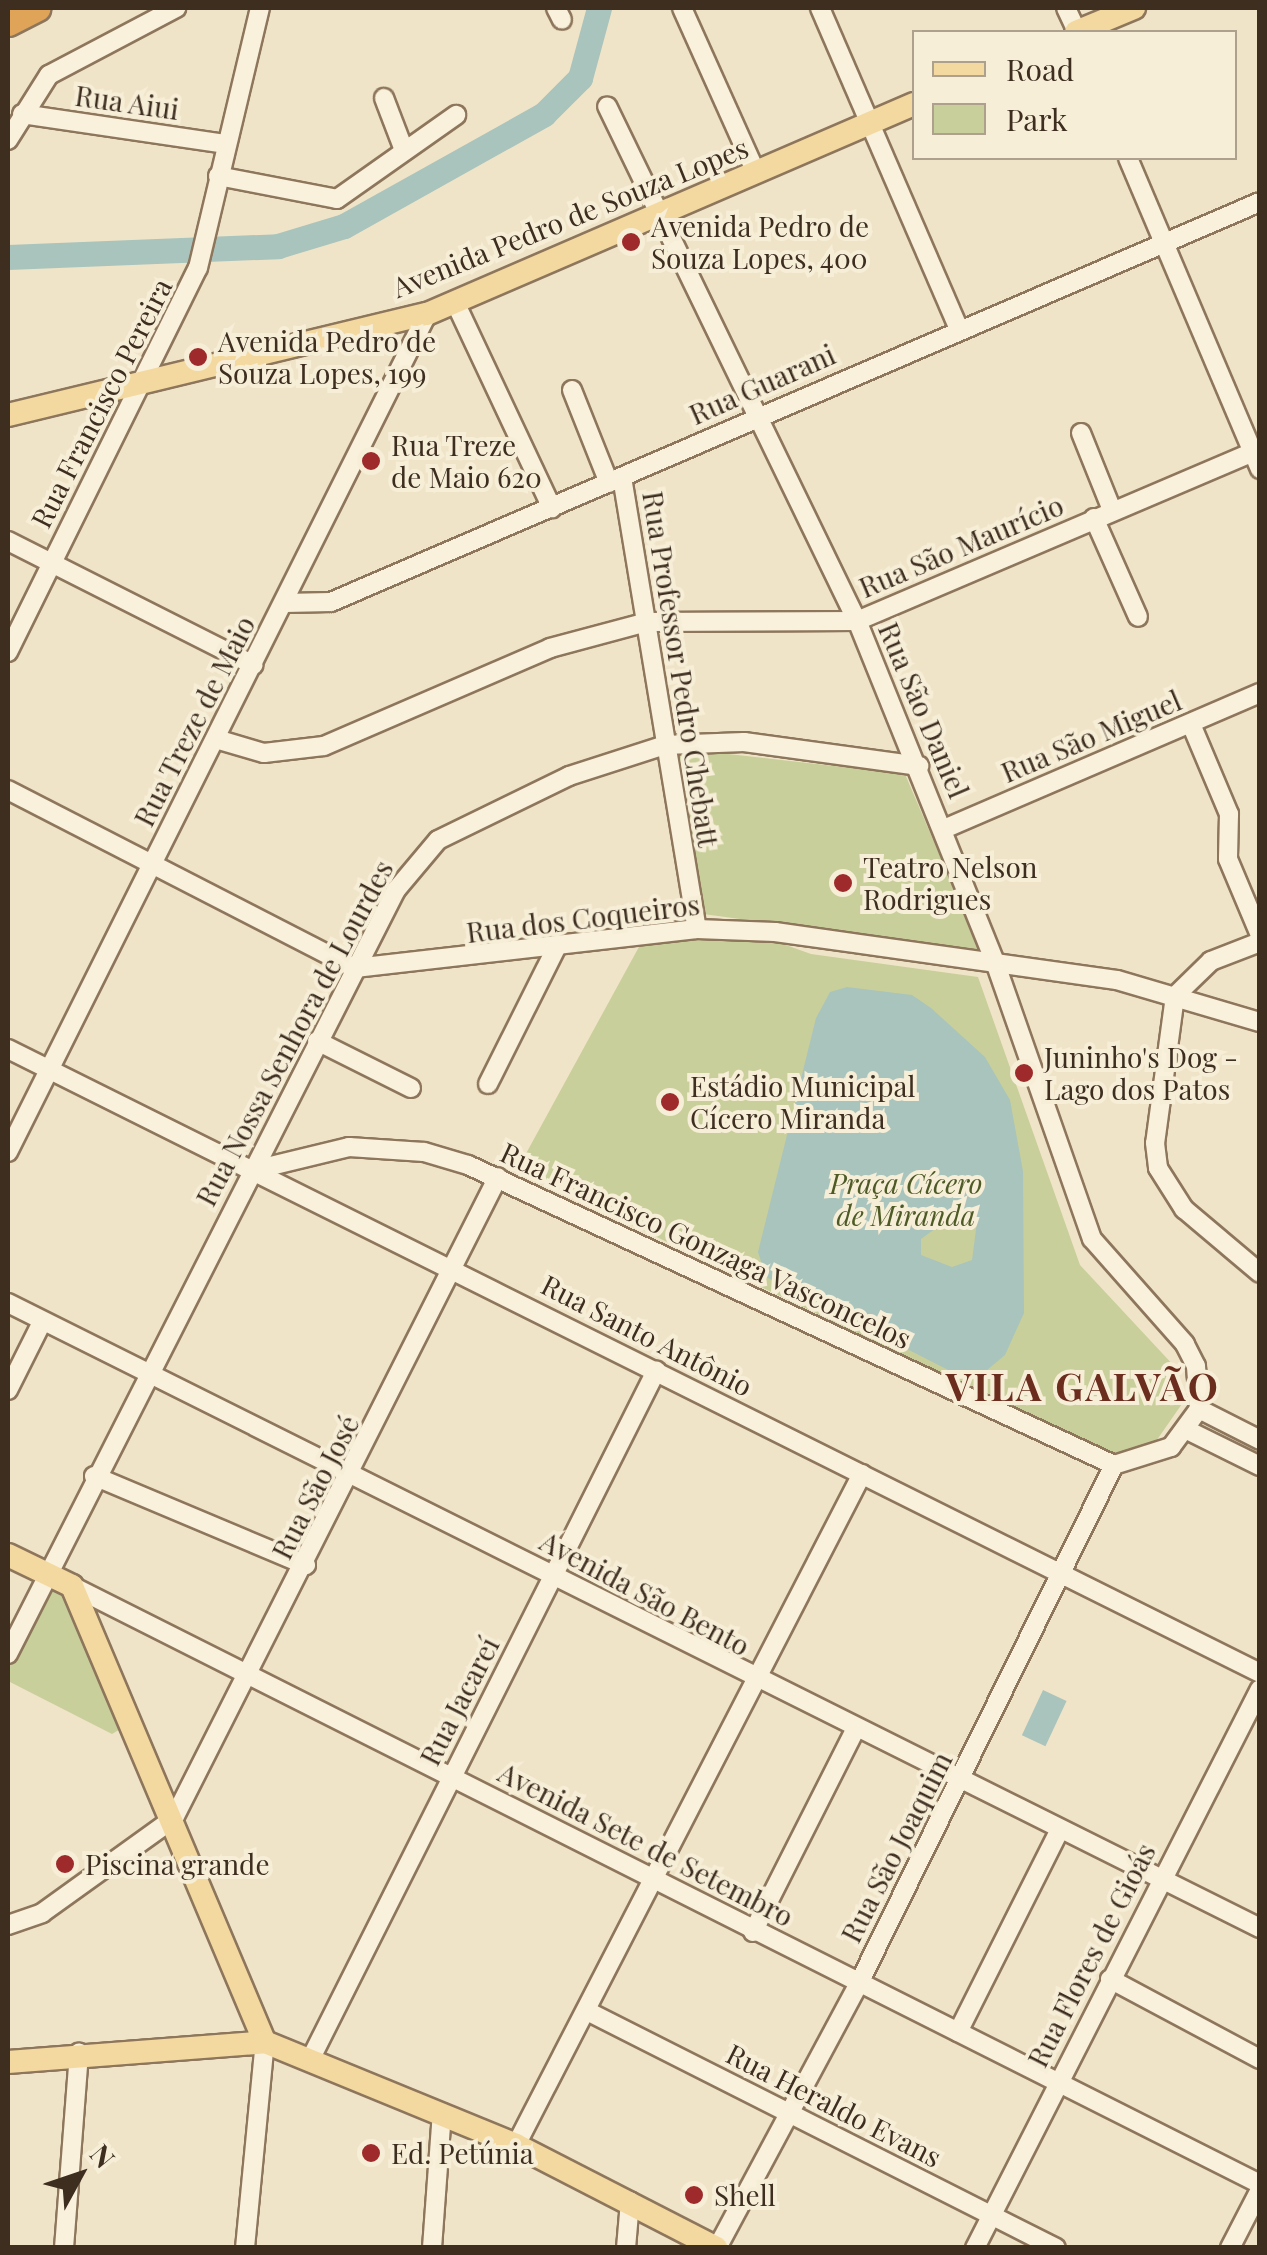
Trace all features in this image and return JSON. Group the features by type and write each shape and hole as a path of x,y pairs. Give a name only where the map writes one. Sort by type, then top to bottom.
{"highway":[{"path":"8,22 37,8"}],"main road":[{"path":"1082,30 1134,8"},
{"name":"Avenida Pedro de Souza Lopes","path":"8,415 138,388 427,314 912,105"},
{"name":"Avenida Sete de Setembro","path":"8,1556 72,1586"},
{"path":"72,1586 174,1818 265,2042"},
{"path":"8,2062 79,2053 265,2042 312,2056 516,2144 717,2248"}],"street":[{"path":"8,140 49,75 176,8"},
{"name":"Rua Francisco Pereira","path":"8,652 198,268 260,8"},
{"path":"682,8 756,173"},
{"path":"820,8 959,329"},
{"path":"384,98 404,150"},
{"name":"Rua São Daniel","path":"607,106 762,412 857,621 996,962"},
{"name":"Rua Aiui","path":"22,114 225,144"},
{"path":"218,176 337,198 456,115"},
{"path":"1129,160 1257,457"},
{"name":"Rua Guarani","path":"285,603 331,602 552,508 762,412 1260,202"},
{"path":"456,302 552,508"},
{"name":"Rua Treze de Maio","path":"8,1152 427,314"},
{"name":"Rua Professor Pedro Chebatt","path":"572,390 615,480 646,622 697,928"},
{"path":"1081,433 1138,617"},
{"name":"Rua São Maurício","path":"216,739 264,753 324,746 550,648 646,622 857,621 1103,514 1257,457"},
{"path":"8,542 252,664"},
{"name":"Rua São Miguel","path":"944,829 1260,693"},
{"path":"1190,724 1229,814 1228,859 1260,938 1211,962 1174,996 1158,1168 1184,1209 1260,1273"},
{"name":"Rua Nossa Senhora de Lourdes","path":"8,1654 94,1476 396,890 438,840 569,776 665,745 744,742 919,766"},
{"path":"8,790 355,968"},
{"name":"Rua dos Coqueiros","path":"355,968 697,928 814,935 996,962 1174,996 1260,1022"},
{"path":"488,1084 557,946"},
{"path":"996,962 1092,1239 1185,1344 1196,1366 1199,1409 1188,1430 1151,1460 1114,1465"},
{"path":"317,1041 411,1088"},
{"name":"Rua Santo Antônio","path":"8,1049 1260,1672"},
{"name":"Rua Francisco Gonzaga Vasconcelos","path":"250,1172 366,1147 424,1152 498,1177 1114,1465"},
{"name":"Rua São José","path":"174,1818 353,1474 498,1177"},
{"name":"Avenida São Bento","path":"8,1303 353,1474 756,1682 1260,1928"},
{"path":"8,1390 42,1322"},
{"name":"Rua Jacareí","path":"312,2056 656,1371"},
{"path":"1199,1409 1260,1440"},
{"path":"1210,1441 1210,1428 1220,1421"},
{"path":"1188,1430 1260,1466"},
{"name":"Rua São Joaquim","path":"717,2248 858,1985 1114,1465"},
{"path":"516,2144 588,2012 862,1474"},
{"path":"94,1476 306,1565"},
{"name":"Avenida Sete de Setembro","path":"72,1586 1260,2187"},
{"path":"94,1630 123,1609"},
{"name":"Rua Flores de Gioás","path":"975,2248 1056,2081 1260,1689"},
{"path":"753,1932 855,1730"},
{"path":"8,1925 42,1913 174,1818"},
{"path":"958,2032 1060,1829"},
{"path":"1110,1980 1260,2059"},
{"name":"Rua Heraldo Evans","path":"588,2012 1056,2248"},
{"path":"245,2248 265,2042"},
{"path":"64,2248 79,2053"},
{"path":"432,2248 442,2113"},
{"path":"1230,2248 1260,2187"},
{"path":"626,2248 630,2201"}],"green space":[{"path":"675,748 905,774 981,952 703,914"},
{"name":"Praça Cícero de Miranda","path":"769,939 811,954 978,977 1080,1265 1176,1368 1184,1401 1152,1447 1109,1454 517,1170 640,945"},
{"path":"45,1582 72,1595 129,1724 112,1734 8,1681 8,1658"}],"water":[{"name":"Praça Cícero de Miranda","path":"847,987 912,995 985,1057 1010,1100 1023,1171 1024,1313 1005,1355 986,1371 954,1373 766,1277 758,1252 816,1018 830,992","holes":["961,1210 977,1222 972,1260 952,1267 921,1255 921,1239"]},
{"path":"1043,1690 1067,1701 1045,1746 1022,1735"}],"waterway":[{"path":"8,257 278,246 344,226 544,114 580,78 599,8"}],"place":[{"name":"Avenida Pedro de Souza Lopes, 400","path":"631,242"},
{"name":"Avenida Pedro de Souza Lopes, 199","path":"198,357"},
{"name":"Rua Treze de Maio 620","path":"371,461"},
{"name":"Teatro Nelson Rodrigues","path":"843,883"},
{"name":"Juninho's Dog - Lago dos Patos","path":"1024,1073"},
{"name":"Estádio Municipal Cícero Miranda","path":"670,1102"},
{"name":"Piscina grande","path":"65,1864"},
{"name":"Ed. Petúnia","path":"371,2153"},
{"name":"Shell","path":"694,2195"}],"district":[{"name":"VILA GALVÃO","path":"1083,1386"}]}
